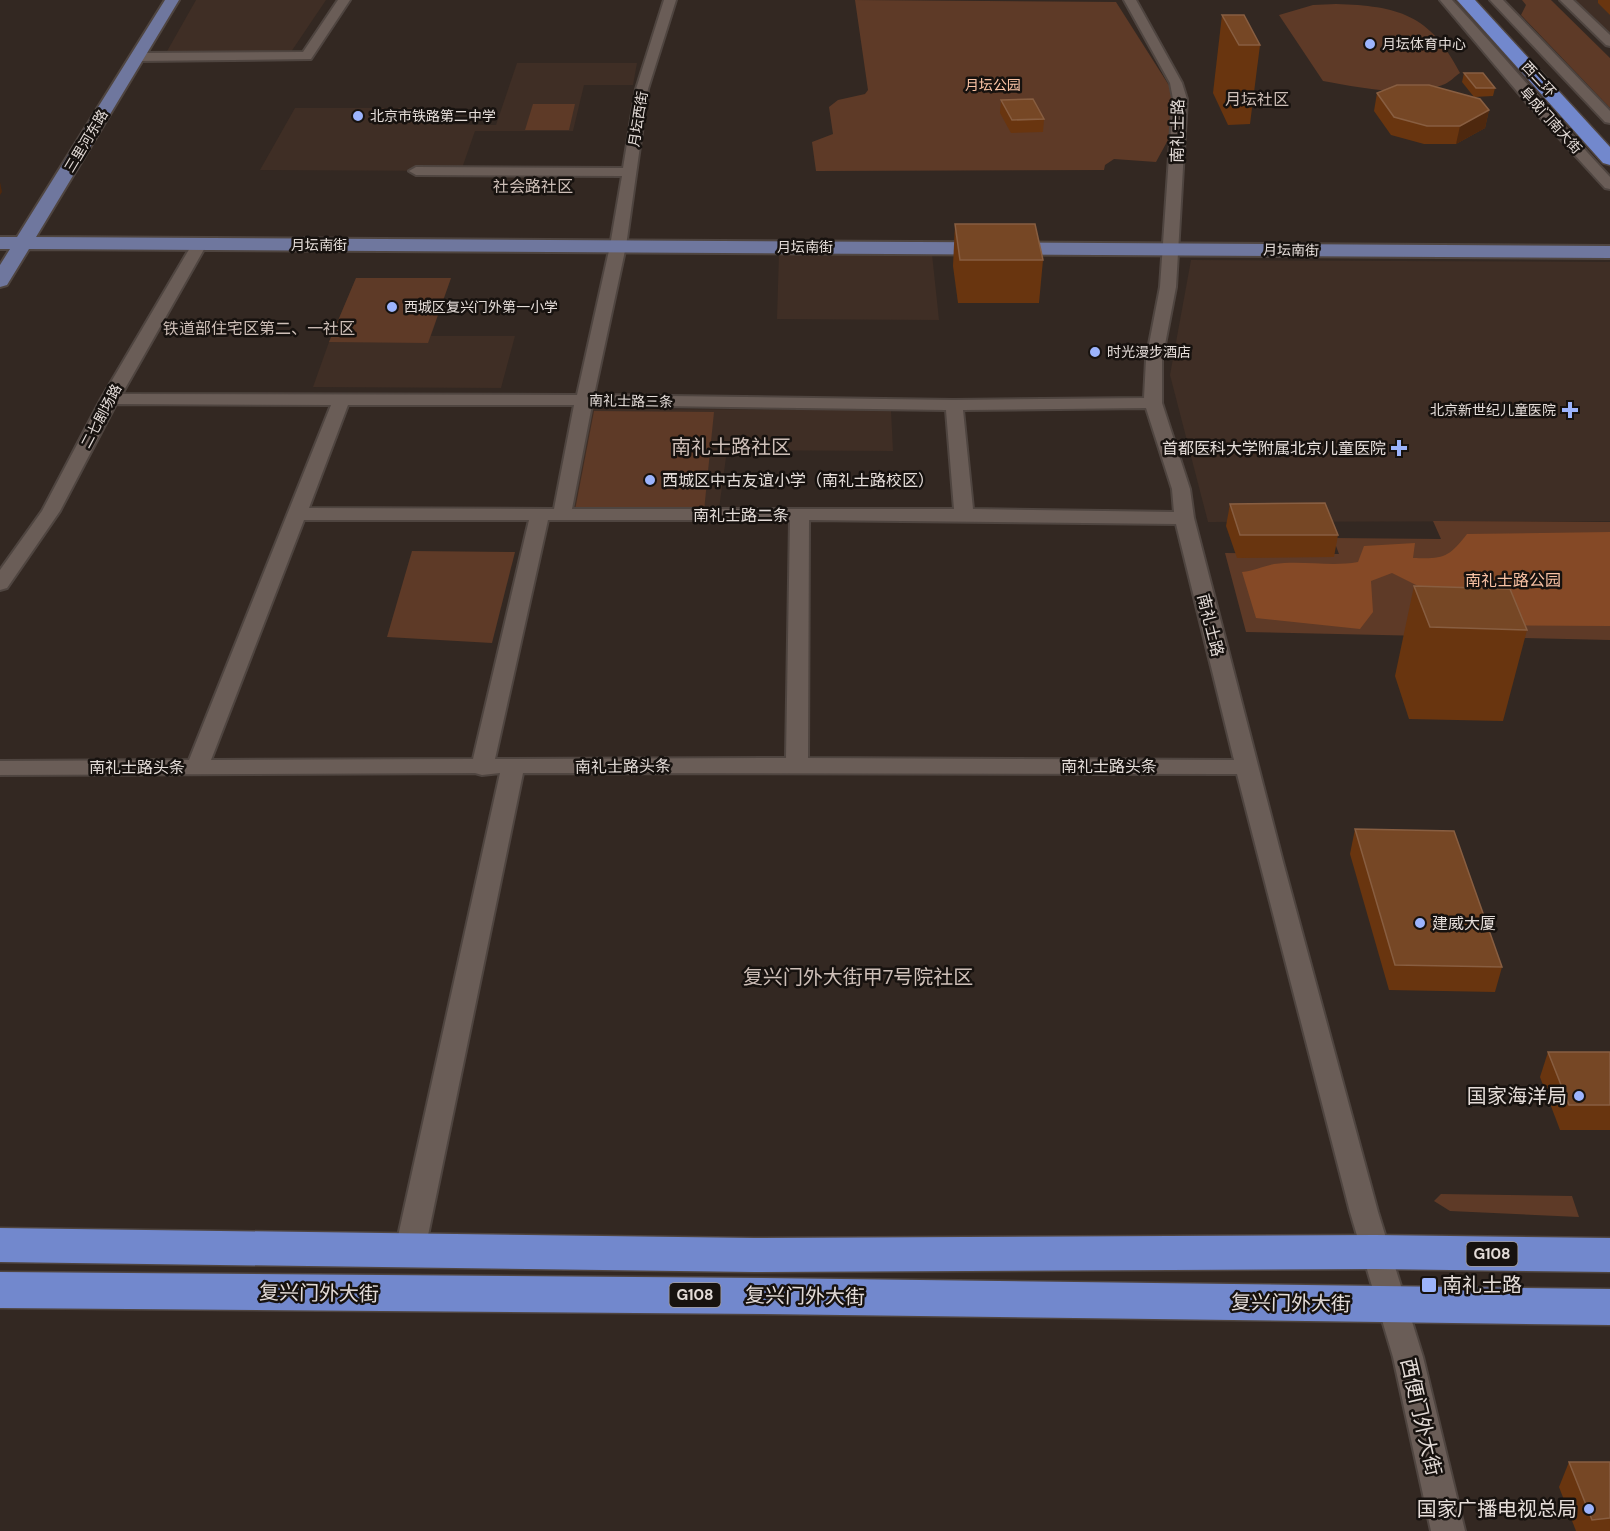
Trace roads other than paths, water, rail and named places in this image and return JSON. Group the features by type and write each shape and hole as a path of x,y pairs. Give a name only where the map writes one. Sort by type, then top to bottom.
{"highway":[{"name":"西二环","path":"1466,0 1610,159"},
{"name":"西二环","path":"1481,0 1610,140"},
{"name":"G108","path":"0,1245 754,1255 1375,1252 1610,1255"},
{"name":"复兴门外大街","path":"0,1290 763,1296 1610,1307"}],"main road":[{"name":"三里河东路","path":"0,281 10,242 159,0"},
{"name":"三里河东路","path":"10,242 96,123 139,57 172,0"},
{"name":"月坛南街","path":"10,242 618,244"},
{"name":"月坛南街","path":"10,242 1171,246 1610,245"},
{"name":"月坛南街","path":"1171,246 1610,252"}],"street":[{"path":"139,57 307,56 344,0"},
{"name":"月坛西街","path":"562,514 618,244 642,89 670,0"},
{"name":"南礼士路","path":"1130,0 1176,83 1180,99 1168,288 1154,360 1153,403 1181,489 1184,518 1247,767 1375,1252"},
{"name":"阜成门南大街","path":"1446,0 1494,53 1531,99 1610,185"},
{"path":"1497,0 1610,119"},
{"path":"1566,0 1610,42"},
{"path":"416,171 630,172"},
{"name":"二七剧场路","path":"0,584 51,511 110,399 199,244"},
{"name":"南礼士路三条","path":"110,399 584,400 954,405 1153,403"},
{"path":"198,766 342,399"},
{"path":"954,405 964,515"},
{"name":"南礼士路二条","path":"297,514 964,515 1184,518"},
{"path":"482,768 540,514"},
{"path":"797,765 801,515"},
{"name":"南礼士路头条","path":"0,768 198,766 482,768 797,765 1247,767"},
{"path":"410,1250 513,767"},
{"name":"西便门外大街","path":"1375,1252 1408,1357 1448,1531"}],"place":[{"name":"月坛体育中心","path":"1370,44"},
{"name":"北京市铁路第二中学","path":"358,116"},
{"name":"西城区复兴门外第一小学","path":"392,307"},
{"name":"时光漫步酒店","path":"1095,352"},
{"name":"北京新世纪儿童医院","path":"1570,410"},
{"name":"首都医科大学附属北京儿童医院","path":"1399,448"},
{"name":"西城区中古友谊小学（南礼士路校区）","path":"650,480"},
{"name":"建威大厦","path":"1420,923"},
{"name":"国家海洋局","path":"1579,1096"},
{"name":"南礼士路","path":"1429,1285"},
{"name":"国家广播电视总局","path":"1589,1509"}],"district":[{"name":"月坛社区","path":"1257,99"},
{"name":"社会路社区","path":"533,186"},
{"name":"铁道部住宅区第二、一社区","path":"259,328"},
{"name":"南礼士路社区","path":"731,447"},
{"name":"复兴门外大街甲7号院社区","path":"858,977"}],"park label":[{"name":"月坛公园","path":"993,85"},
{"name":"南礼士路公园","path":"1513,580"}]}
